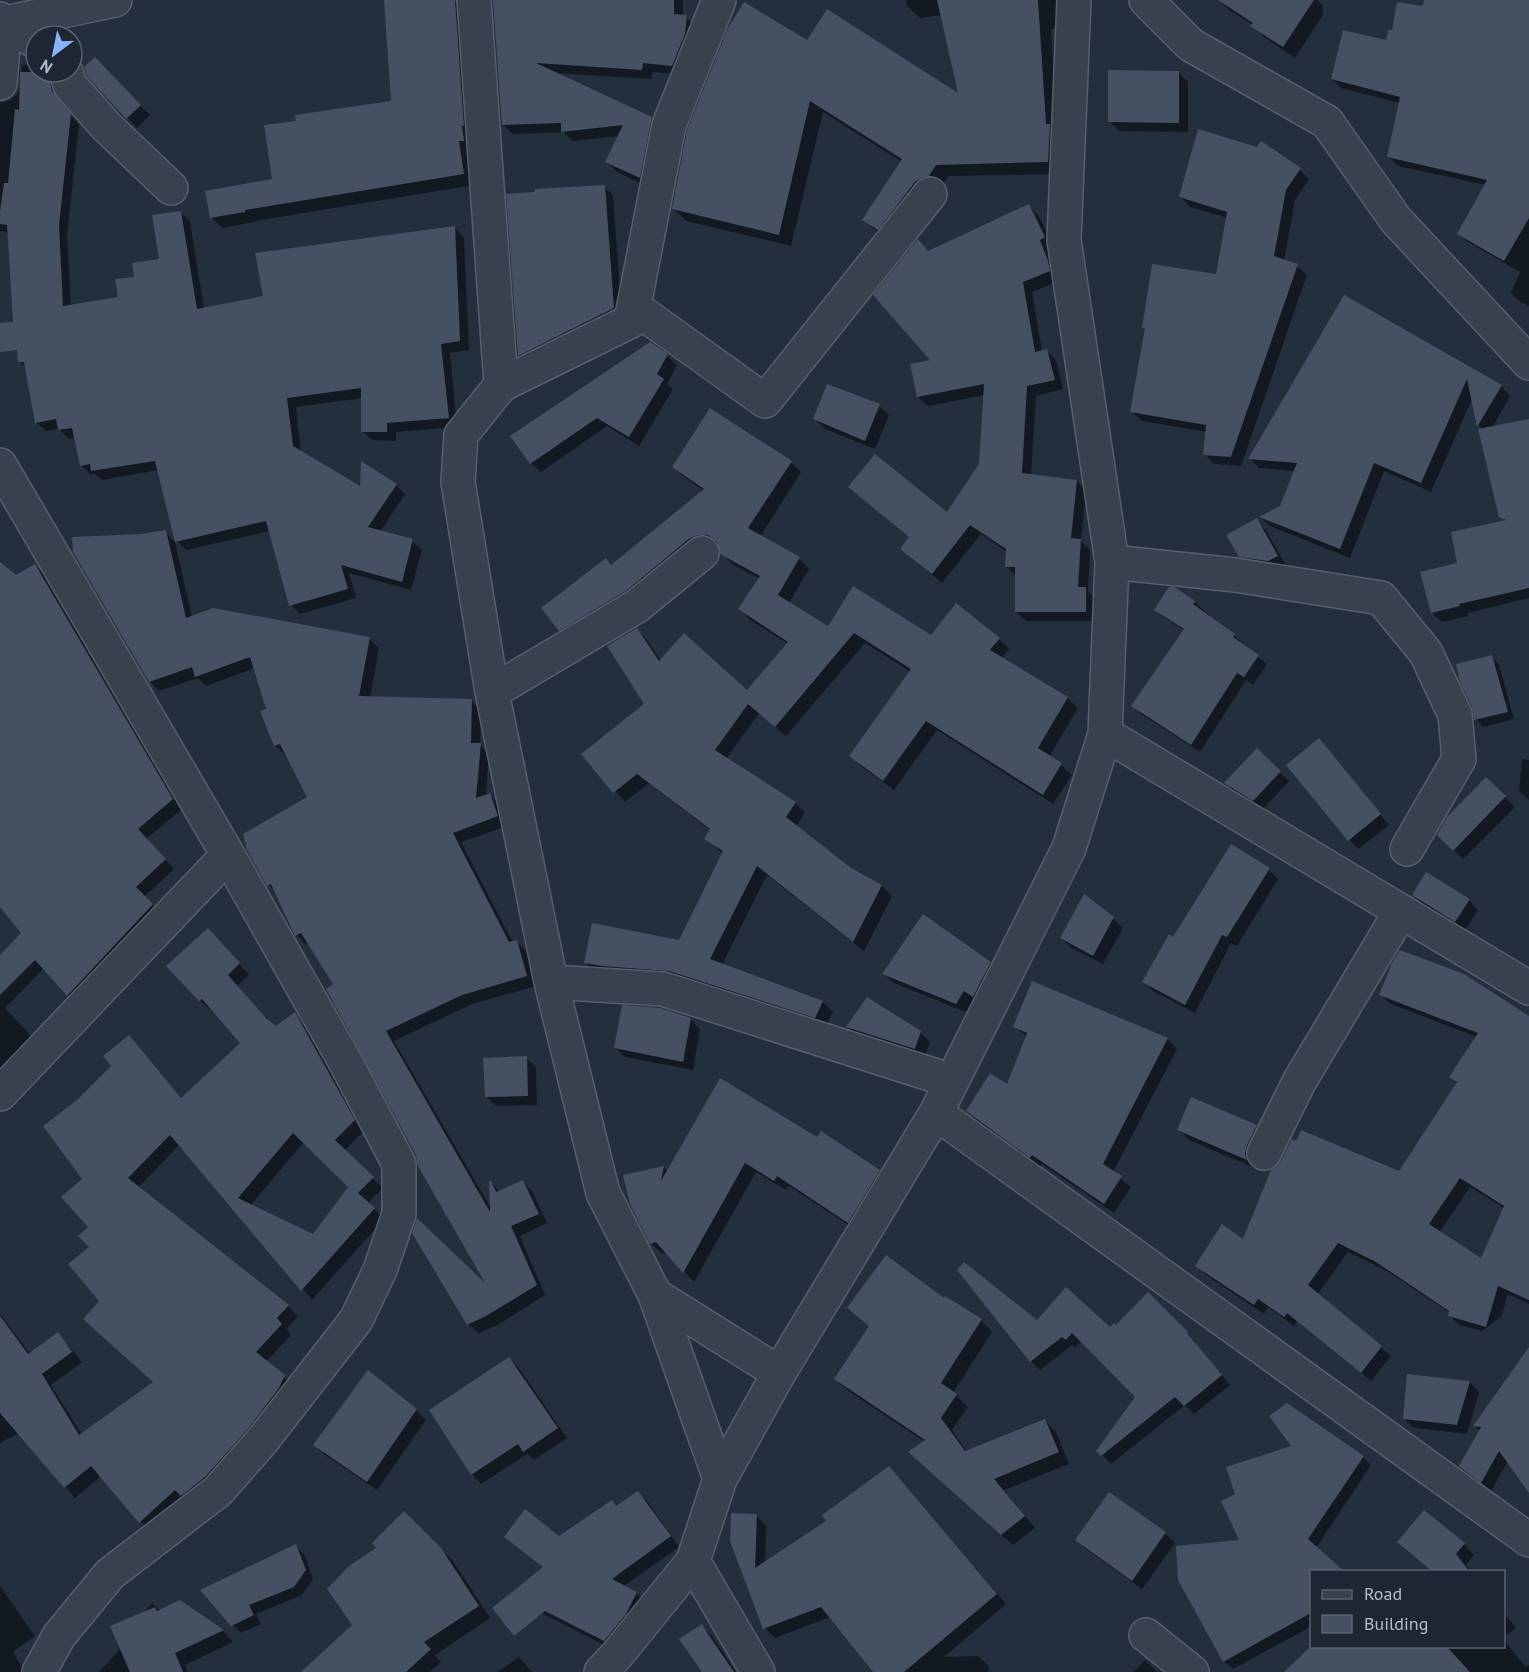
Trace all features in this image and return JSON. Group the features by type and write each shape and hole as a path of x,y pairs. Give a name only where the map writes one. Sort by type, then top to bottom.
{"street":[{"path":"2,21 115,0"},
{"path":"474,0 501,385"},
{"path":"719,0 669,125 631,321 501,385 461,435 458,482 492,692 551,982 603,1193 655,1295 720,1479"},
{"path":"601,1672 693,1562 720,1479 779,1373 936,1113 1069,848 1105,734 1112,562 1064,240 1074,0"},
{"path":"1146,0 1191,45 1327,122 1396,220 1529,363"},
{"path":"2,21 24,35"},
{"path":"0,83 2,21"},
{"path":"70,84 106,126 171,188"},
{"path":"634,307 765,401 930,194"},
{"path":"0,465 228,855 348,1067 399,1164 399,1214 381,1270 356,1320 262,1441 218,1491 110,1574 59,1636 39,1672"},
{"path":"492,692 637,606 702,553"},
{"path":"1112,562 1235,575 1381,598 1426,653 1455,715 1460,759 1407,849"},
{"path":"1105,734 1529,988"},
{"path":"0,1094 228,855"},
{"path":"1264,1153 1299,1082 1401,912"},
{"path":"551,982 663,989 952,1081"},
{"path":"936,1113 1529,1540"},
{"path":"655,1295 779,1373"},
{"path":"693,1562 758,1672"},
{"path":"1146,1635 1192,1672"}],"building":[{"path":"384,0 455,0 464,126 462,126 464,141 459,141 464,174 245,210 245,212 210,218 205,191 272,179 264,125 296,121 295,115 391,101"},
{"path":"493,0 674,0 674,14 687,15 685,34 672,66 643,63 642,70 536,63 652,117 640,178 605,162 623,125 561,132 561,123 502,125"},
{"path":"937,0 1038,0 1046,124 1050,124 1048,162 936,165 929,176 915,182 878,230 862,220 902,159 810,101 779,235 672,209 687,130 728,28 744,2 807,40 827,9 958,93"},
{"path":"1218,0 1314,0 1283,47 1250,26 1253,23"},
{"path":"1424,0 1529,0 1529,218 1504,261 1457,234 1487,180 1387,157 1400,97 1331,79 1343,30 1386,40 1388,30 1392,30 1397,2 1423,6"},
{"path":"95,57 141,105 126,119 87,76 84,67"},
{"path":"1108,70 1179,71 1179,123 1108,122"},
{"path":"20,72 24,72 24,84 51,84 52,91 71,114 59,225 63,306 118,297 115,279 134,277 132,263 159,259 152,215 181,211 197,309 263,296 255,253 455,226 460,341 441,344 449,418 387,423 387,432 361,432 361,388 287,398 293,446 360,486 361,461 397,484 368,527 413,539 402,582 341,565 348,589 289,606 266,521 175,542 155,461 91,471 90,464 80,466 72,428 58,430 56,419 35,423 24,362 18,362 17,350 0,352 0,323 13,322 7,225 0,224 0,211 4,183 8,183 15,109 19,110"},
{"path":"1198,129 1257,147 1261,141 1301,168 1286,190 1274,256 1298,264 1231,457 1203,455 1206,425 1130,412 1145,328 1142,328 1152,264 1216,274 1227,212 1179,197"},
{"path":"605,185 614,308 518,356 506,194 535,192 535,189"},
{"path":"1029,204 1045,237 1040,240 1050,271 1023,282 1035,352 1047,349 1055,380 1027,386 1022,473 1077,480 1071,538 1081,539 1078,587 1086,587 1086,612 1015,612 1015,567 1005,567 1006,549 970,525 932,574 900,549 909,537 848,487 875,454 947,512 979,464 984,384 917,397 910,364 930,360 873,295 918,239 928,251"},
{"path":"1344,295 1502,385 1477,427 1467,379 1421,483 1374,463 1340,549 1259,517 1280,506 1297,463 1248,459"},
{"path":"650,342 668,354 657,374 664,379 629,437 597,418 530,464 510,436"},
{"path":"827,384 880,404 865,441 813,419"},
{"path":"710,408 792,461 748,528 800,557 778,595 828,626 853,586 931,635 956,603 1000,638 990,650 1068,697 1038,748 1062,763 1043,795 926,721 883,781 849,756 911,669 854,633 775,727 748,704 715,750 796,802 786,817 851,868 882,885 853,942 757,866 710,959 823,1001 815,1018 669,971 584,963 592,923 679,940 723,851 704,839 710,829 637,774 613,793 581,754 644,704 607,646 637,628 659,661 684,633 747,690 788,642 738,609 760,576 720,554 717,542 708,535 690,538 626,591 559,631 541,608 606,558 611,565 704,489 672,467"},
{"path":"1529,419 1529,588 1431,613 1420,572 1457,563 1451,532 1506,520 1499,517 1478,429"},
{"path":"1257,518 1278,556 1268,561 1239,557 1226,535"},
{"path":"166,530 186,618 213,608 370,637 359,696 472,699 471,743 481,743 476,798 490,793 498,816 453,833 509,942 517,940 527,976 462,995 386,1031 490,1212 489,1181 496,1192 523,1180 539,1214 511,1226 537,1285 467,1325 412,1233 417,1218 485,1283 418,1166 416,1155 326,989 333,984 301,933 295,936 271,884 267,886 247,850 243,834 307,797 280,744 274,746 260,711 266,709 250,657 195,677 192,667 149,682 73,552 72,537 141,534"},
{"path":"0,562 16,575 35,564 173,799 138,829 166,859 136,887 153,904 67,996 35,960 0,995 0,955 21,933 0,907"},
{"path":"1169,587 1174,587 1195,601 1193,604 1235,634 1233,637 1259,655 1244,677 1237,673 1191,745 1131,706 1184,629 1154,610"},
{"path":"1492,655 1508,712 1474,720 1472,707 1460,682 1456,664"},
{"path":"1319,738 1381,814 1348,841 1286,765"},
{"path":"1257,748 1281,771 1253,801 1224,783"},
{"path":"1486,777 1506,796 1453,851 1437,835 1447,817"},
{"path":"1231,844 1270,868 1227,937 1222,935 1185,1005 1142,982 1169,934 1173,937"},
{"path":"1426,872 1470,899 1455,922 1412,895"},
{"path":"1084,894 1114,917 1093,956 1060,938"},
{"path":"923,914 991,962 973,997 964,991 956,1004 882,974"},
{"path":"208,928 240,963 228,975 267,1019 276,1026 295,1012 355,1120 335,1140 374,1177 358,1193 375,1208 301,1291 170,1135 128,1178 289,1305 277,1318 282,1324 256,1352 285,1375 279,1388 248,1429 205,1477 181,1496 175,1490 139,1523 91,1466 64,1488 0,1413 0,1316 28,1354 58,1332 72,1352 42,1374 79,1435 153,1382 83,1319 99,1301 68,1264 89,1247 78,1236 88,1227 61,1197 82,1179 43,1126 77,1100 111,1066 103,1056 129,1035 181,1098 240,1043 202,999 199,1001 166,966","holes":["293,1133 348,1187 313,1234 238,1198"]},
{"path":"1400,950 1464,974 1529,1016 1529,1300 1498,1286 1486,1327 1448,1316 1449,1311 1376,1262 1338,1243 1308,1285 1382,1346 1361,1373 1287,1313 1284,1317 1258,1299 1254,1305 1195,1266 1222,1224 1243,1239 1271,1170 1280,1162 1292,1139 1296,1141 1301,1130 1399,1171 1457,1082 1449,1077 1478,1033 1379,995","holes":["1460,1178 1504,1206 1481,1258 1429,1224"]},
{"path":"1032,981 1168,1038 1103,1164 1122,1176 1104,1204 1032,1155 1030,1158 966,1111 990,1073 1007,1084 1027,1033 1013,1027"},
{"path":"867,997 921,1031 915,1049 846,1027"},
{"path":"622,1005 660,1008 691,1018 683,1062 614,1048"},
{"path":"527,1056 528,1096 485,1097 483,1058"},
{"path":"720,1078 817,1137 821,1131 880,1170 848,1223 777,1176 774,1181 745,1163 683,1273 656,1242 650,1244 630,1204 623,1175 664,1166 661,1181"},
{"path":"1191,1097 1257,1125 1247,1145 1245,1154 1247,1160 1177,1130"},
{"path":"886,1255 944,1298 945,1296 982,1319 941,1383 957,1394 941,1418 965,1451 1045,1419 1059,1452 994,1479 1025,1516 1001,1535 908,1452 925,1440 834,1379 869,1326 847,1308"},
{"path":"964,1262 1037,1320 1066,1287 1110,1327 1114,1323 1116,1325 1148,1292 1188,1332 1222,1375 1184,1406 1175,1397 1101,1456 1096,1451 1135,1397 1072,1333 1066,1340 1062,1337 1030,1362 957,1270"},
{"path":"1529,1347 1529,1493 1499,1451 1481,1483 1459,1466 1481,1427 1473,1426"},
{"path":"509,1357 558,1428 523,1452 518,1444 471,1475 429,1410"},
{"path":"368,1370 417,1409 367,1482 313,1445"},
{"path":"1407,1374 1470,1381 1457,1425 1403,1419"},
{"path":"1287,1403 1364,1456 1308,1539 1343,1570 1310,1570 1310,1614 1223,1662 1178,1580 1176,1546 1239,1540 1221,1501 1235,1494 1226,1467 1291,1446 1269,1416"},
{"path":"889,1466 997,1594 904,1672 873,1672 821,1607 763,1629 730,1541 731,1513 757,1514 755,1568 826,1521 822,1515"},
{"path":"638,1491 671,1536 612,1579 637,1592 626,1614 604,1641 545,1611 514,1636 492,1608 543,1567 504,1537 525,1509 559,1536 612,1500 616,1506"},
{"path":"1109,1492 1166,1532 1132,1581 1075,1540"},
{"path":"1424,1510 1465,1543 1456,1554 1468,1570 1431,1570 1397,1542"},
{"path":"404,1511 441,1548 479,1606 424,1642 431,1649 406,1672 301,1672 352,1625 327,1589 349,1566 376,1548 372,1543"},
{"path":"296,1544 306,1570 294,1587 249,1605 254,1615 231,1626 200,1590"},
{"path":"180,1600 224,1630 175,1653 183,1672 130,1672 110,1626 155,1607 157,1611"},
{"path":"702,1624 734,1672 702,1672 679,1639"},
{"path":"1310,1647 1448,1648 1470,1672 1284,1672"}]}
